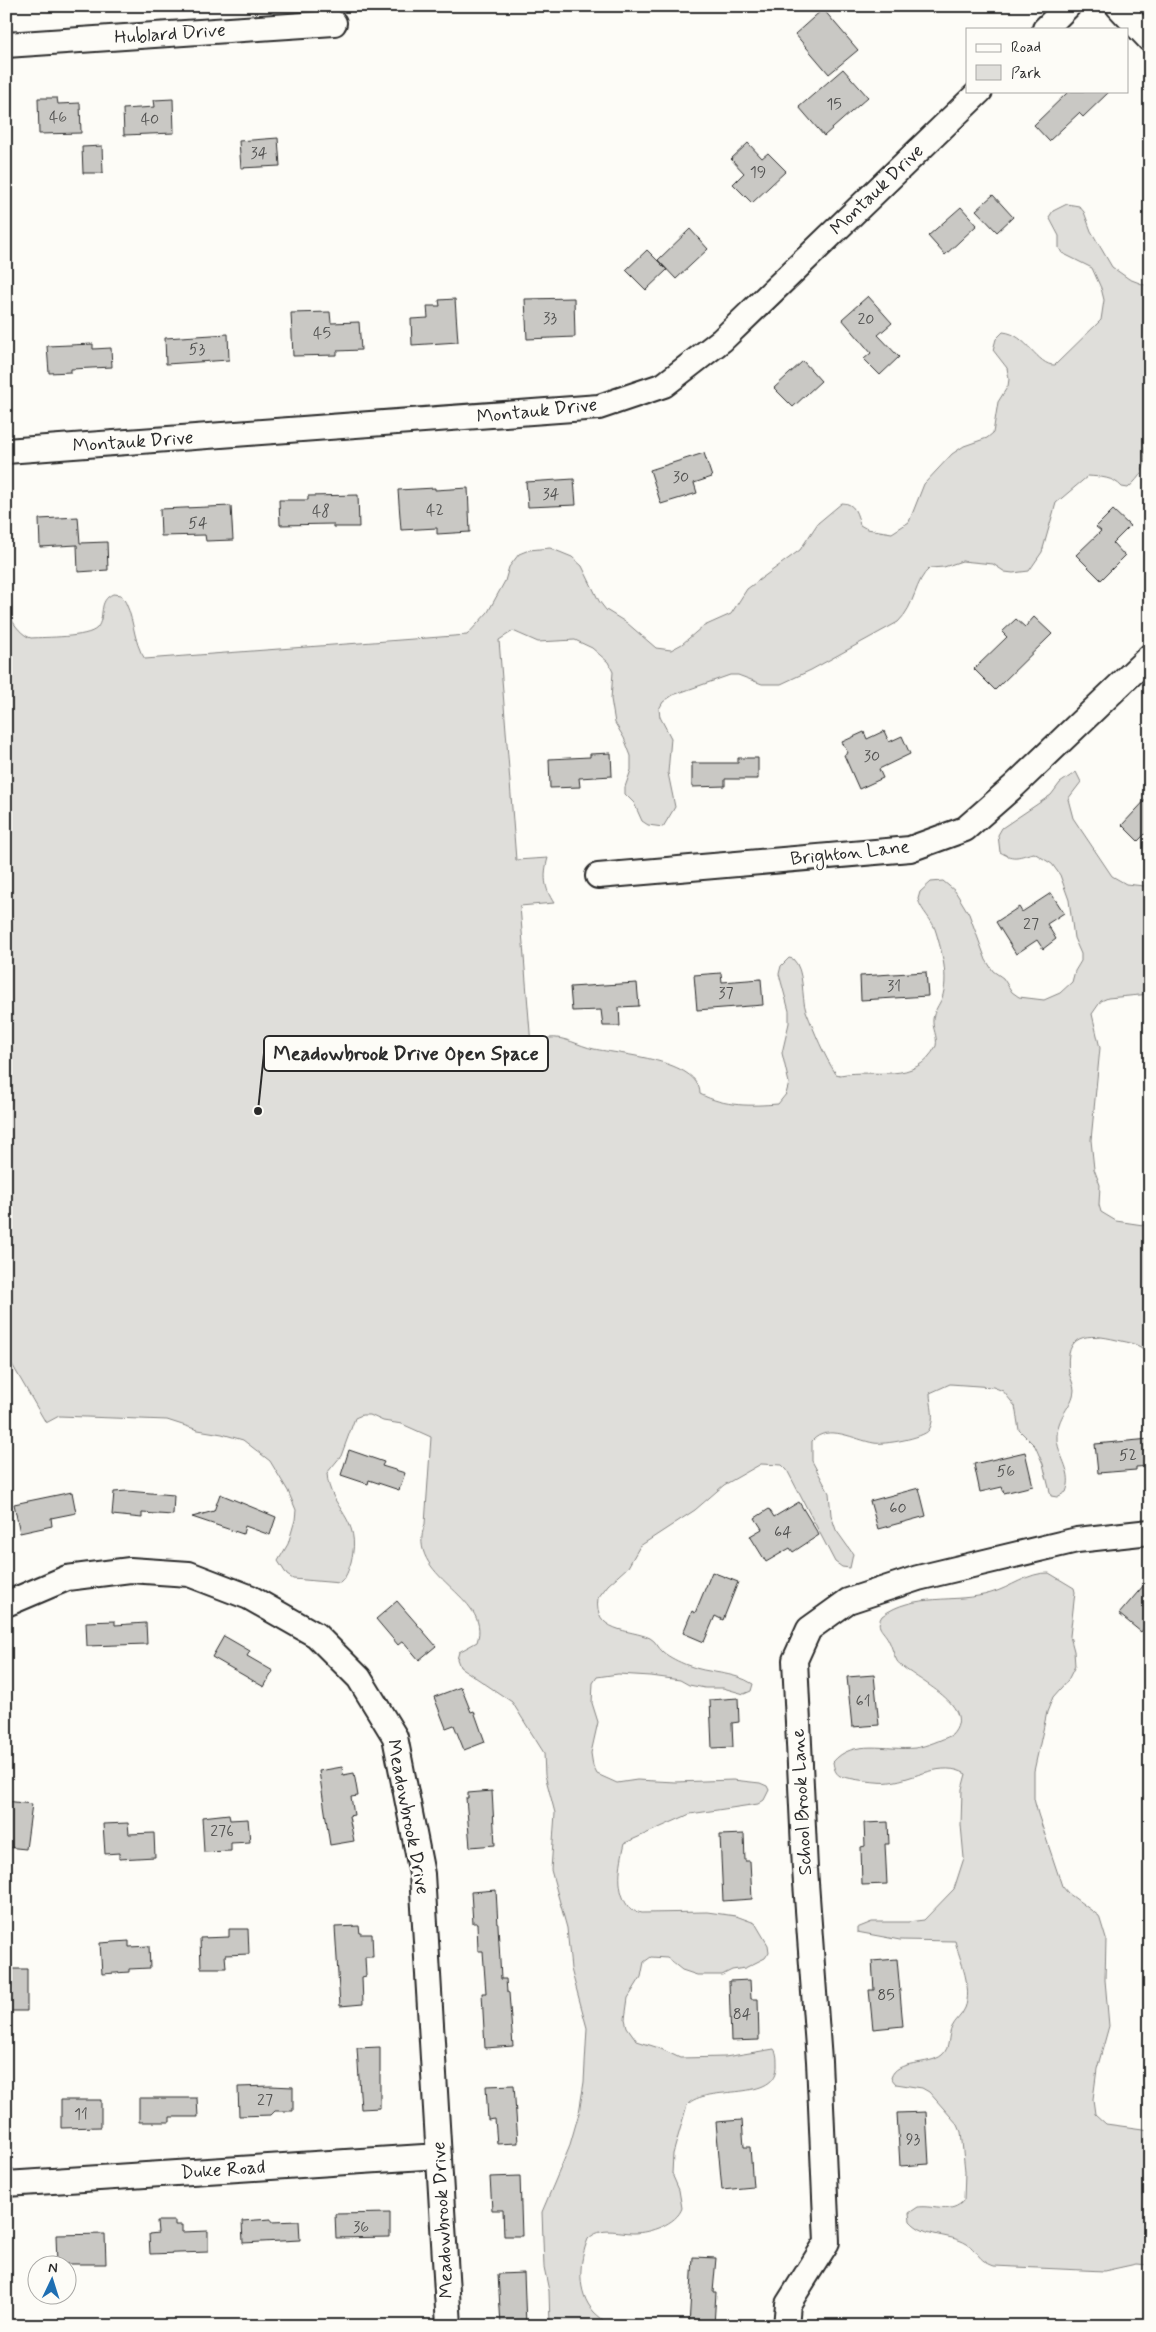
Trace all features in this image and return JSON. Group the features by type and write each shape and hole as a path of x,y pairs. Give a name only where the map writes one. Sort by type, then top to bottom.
{"street":[{"path":"1046,28 1068,6"},
{"path":"1118,6 1150,40"},
{"name":"Hublard Drive","path":"6,45 334,23"},
{"name":"Montauk Drive","path":"6,451 599,407 664,385 722,340 979,92"},
{"name":"Brighton Lane","path":"598,876 910,849 965,829 1014,786 1150,656"},
{"name":"School Brook Lane","path":"786,2326 788,2304 827,2242 819,2061 805,1869 795,1660 809,1629 848,1600 918,1578 1068,1543 1150,1532"},
{"name":"Meadowbrook Drive","path":"6,1604 67,1578 130,1570 189,1574 249,1597 316,1635 359,1678 395,1737 422,1874 449,2326"},
{"name":"Duke Road","path":"6,2184 439,2156"}],"green space":[{"path":"1067,204 1079,206 1084,212 1091,231 1112,267 1129,279 1150,287 1150,434 1146,442 1144,466 1128,488 1122,487 1111,479 1088,476 1056,503 1042,552 1029,571 1005,572 993,564 962,561 944,567 930,568 925,573 908,608 898,622 811,670 781,684 762,684 738,675 730,675 673,695 663,702 659,709 660,717 671,738 668,773 675,807 663,827 648,825 642,821 634,803 625,794 625,787 631,770 631,756 624,738 615,723 611,699 613,672 608,662 592,648 575,640 538,642 513,631 499,640 516,860 548,858 545,881 554,903 520,906 531,1045 544,1039 560,1038 588,1048 639,1056 673,1066 687,1073 696,1083 700,1094 709,1098 738,1105 778,1104 786,1094 789,1083 782,1053 789,1023 789,1011 779,974 781,966 789,958 793,959 797,964 806,1011 823,1051 836,1074 894,1073 906,1071 917,1066 927,1058 936,1046 933,1019 942,998 945,982 942,956 936,932 918,899 920,892 931,882 943,881 955,891 969,914 986,960 993,971 1003,978 1012,992 1019,997 1044,1000 1060,993 1072,982 1075,971 1081,961 1081,954 1074,938 1069,900 1060,875 1052,864 1034,853 1013,857 1000,852 998,835 1002,828 1051,795 1060,783 1076,772 1081,782 1068,799 1073,818 1112,876 1126,884 1144,886 1150,882 1150,994 1108,998 1101,1001 1092,1014 1100,1048 1091,1140 1094,1169 1100,1185 1099,1205 1101,1212 1116,1221 1150,1226 1150,1357 1144,1349 1136,1345 1106,1338 1087,1337 1074,1343 1068,1359 1069,1372 1074,1388 1073,1396 1057,1431 1058,1447 1068,1478 1066,1492 1057,1497 1051,1496 1043,1464 1035,1446 1019,1430 1015,1406 1003,1391 993,1387 950,1384 930,1393 931,1426 926,1433 920,1436 894,1442 874,1443 842,1434 826,1433 812,1441 812,1461 829,1493 831,1515 836,1530 853,1554 850,1568 842,1567 835,1562 787,1470 782,1465 761,1464 724,1485 695,1510 640,1546 628,1567 608,1585 598,1598 598,1609 601,1618 607,1624 623,1631 650,1638 665,1654 684,1664 737,1677 753,1684 751,1691 744,1694 723,1688 705,1688 689,1685 680,1680 651,1676 618,1674 597,1677 593,1683 592,1703 598,1722 591,1753 593,1766 597,1774 617,1783 637,1780 675,1782 733,1780 760,1783 767,1786 769,1790 764,1800 758,1804 690,1814 625,1843 621,1860 620,1886 622,1895 631,1910 642,1913 707,1912 736,1916 755,1923 768,1945 769,1952 765,1958 745,1968 732,1970 722,1975 697,1975 682,1970 667,1958 651,1957 644,1962 641,1977 628,1998 625,2019 627,2027 637,2041 659,2048 680,2058 725,2057 774,2049 777,2064 775,2076 767,2084 755,2089 710,2095 697,2099 687,2105 673,2154 672,2174 679,2190 682,2208 674,2219 669,2223 647,2231 634,2233 604,2231 588,2239 581,2267 584,2295 594,2312 609,2326 550,2326 549,2291 544,2267 542,2212 569,2148 579,2113 584,2082 587,2028 571,1969 567,1928 551,1870 555,1813 545,1775 544,1753 512,1702 460,1667 457,1659 459,1652 477,1642 478,1626 473,1611 436,1573 427,1559 422,1543 431,1437 402,1424 383,1421 370,1415 362,1415 355,1418 341,1456 327,1473 333,1496 353,1534 351,1562 348,1570 340,1583 293,1579 287,1575 278,1561 288,1544 296,1510 288,1491 270,1461 243,1440 198,1430 167,1420 59,1416 46,1423 6,1354 6,592 10,593 12,621 22,633 31,638 85,634 92,631 100,624 103,605 108,597 113,594 121,595 129,610 138,644 145,659 467,635 488,612 505,581 509,567 519,554 529,550 550,548 572,557 582,566 599,601 606,610 627,623 656,648 671,650 682,644 702,627 731,614 747,589 800,550 818,523 842,503 853,507 860,525 867,529 892,533 909,522 924,484 952,454 964,446 987,438 993,433 998,402 1008,386 1009,379 1007,368 993,350 996,339 1003,332 1019,338 1043,361 1055,365 1101,320 1104,300 1092,268 1062,253 1059,248 1059,236 1049,217 1053,211"},
{"path":"1049,1573 1074,1588 1070,1636 1075,1666 1068,1680 1053,1697 1047,1712 1034,1771 1034,1799 1062,1886 1068,1893 1099,1916 1106,1939 1105,1980 1109,2026 1097,2069 1093,2099 1095,2114 1106,2124 1150,2130 1150,2265 1136,2264 1104,2271 994,2266 981,2259 967,2244 953,2238 930,2233 910,2221 909,2213 918,2207 948,2208 959,2205 964,2200 965,2171 961,2132 958,2125 929,2092 922,2088 896,2084 891,2078 899,2068 929,2061 945,2052 952,2027 965,2008 968,1992 967,1983 955,1941 900,1940 857,1932 857,1928 872,1922 924,1920 954,1889 964,1858 961,1825 962,1789 966,1774 948,1769 890,1782 873,1782 840,1776 834,1768 833,1762 850,1750 860,1748 915,1748 924,1746 952,1735 958,1724 957,1713 950,1702 897,1661 879,1623 882,1616 907,1604 991,1593 1034,1575"}],"building":[{"path":"823,9 858,50 829,74 795,34"},
{"path":"843,69 868,97 824,136 799,107"},
{"path":"1068,92 1109,92 1083,117 1079,113 1049,141 1034,125"},
{"path":"38,98 57,98 58,104 80,103 81,133 39,134"},
{"path":"173,99 174,133 124,135 123,109 155,107 154,100"},
{"path":"278,138 280,166 241,168 239,141"},
{"path":"748,143 762,158 768,153 786,171 752,203 733,184 744,173 731,159"},
{"path":"102,146 103,173 83,173 82,147"},
{"path":"993,195 1013,217 997,232 976,210"},
{"path":"961,207 977,225 945,255 928,236"},
{"path":"690,229 708,249 676,279 658,260"},
{"path":"647,250 667,270 646,290 626,270"},
{"path":"868,296 892,323 878,335 899,357 880,375 864,359 871,353 842,319"},
{"path":"574,298 575,337 527,339 525,299"},
{"path":"455,299 458,342 412,345 411,319 428,318 427,306 440,306 439,300"},
{"path":"330,312 331,323 359,322 361,350 337,351 337,355 293,356 291,313"},
{"path":"228,334 229,360 166,364 165,338"},
{"path":"93,344 93,349 111,348 112,367 71,369 71,372 49,373 47,346"},
{"path":"803,361 821,381 793,407 774,388"},
{"path":"704,453 712,477 694,483 697,493 661,504 650,470"},
{"path":"574,479 576,505 528,507 526,482"},
{"path":"435,488 435,490 468,488 470,532 437,534 437,528 401,530 398,490"},
{"path":"358,495 359,527 333,527 333,524 280,525 279,500 308,500 308,496"},
{"path":"231,506 233,540 206,541 205,535 161,536 160,509"},
{"path":"1113,510 1130,526 1113,543 1125,556 1101,580 1076,555 1101,531 1096,527"},
{"path":"78,517 80,543 107,542 108,570 78,572 77,545 40,547 39,519"},
{"path":"1034,617 1052,634 995,690 974,669 1007,637 1002,632 1016,619 1025,627"},
{"path":"884,731 889,742 902,736 910,754 879,769 883,778 859,789 844,755 848,753 842,742 864,732 867,739"},
{"path":"611,753 612,776 579,778 580,787 550,788 549,759 590,757 590,754"},
{"path":"738,758 758,758 758,779 725,779 725,786 692,787 692,763 738,763"},
{"path":"1150,795 1150,829 1138,841 1122,825"},
{"path":"1051,893 1064,913 1047,924 1056,939 1043,949 1037,940 1016,954 996,922 1019,907 1022,912"},
{"path":"926,972 928,996 861,1000 860,976"},
{"path":"721,973 722,982 761,979 763,1005 697,1010 694,975"},
{"path":"637,983 639,1006 619,1007 620,1026 603,1026 601,1010 572,1011 570,987"},
{"path":"1150,1439 1150,1466 1136,1467 1136,1470 1098,1473 1095,1444"},
{"path":"349,1450 384,1462 382,1466 405,1473 399,1490 369,1480 368,1484 341,1475"},
{"path":"1025,1452 1033,1486 1004,1493 1002,1487 980,1492 974,1464"},
{"path":"919,1488 926,1516 878,1529 870,1501"},
{"path":"127,1491 174,1495 173,1515 142,1513 142,1518 112,1515 114,1492"},
{"path":"72,1492 76,1513 51,1518 52,1526 20,1533 14,1504"},
{"path":"220,1494 276,1517 270,1535 245,1526 243,1534 192,1517 214,1511"},
{"path":"799,1502 819,1535 793,1552 790,1548 766,1562 750,1536 762,1529 755,1518 769,1509 774,1517"},
{"path":"712,1572 738,1582 723,1620 715,1616 704,1642 683,1633 692,1611 695,1613"},
{"path":"1150,1578 1150,1621 1141,1632 1119,1614"},
{"path":"397,1601 436,1646 419,1660 403,1641 398,1645 376,1619"},
{"path":"115,1621 115,1625 146,1623 147,1644 87,1646 86,1622"},
{"path":"224,1636 250,1651 247,1656 273,1671 264,1687 212,1657"},
{"path":"874,1675 879,1725 852,1727 847,1677"},
{"path":"461,1687 471,1712 474,1711 485,1742 464,1750 454,1725 446,1728 434,1697"},
{"path":"738,1698 739,1722 732,1723 733,1747 712,1748 710,1700"},
{"path":"342,1767 343,1775 354,1773 358,1796 351,1797 354,1815 349,1816 354,1841 330,1845 319,1771"},
{"path":"492,1791 495,1845 470,1847 466,1798 468,1798 468,1793"},
{"path":"6,1801 32,1804 26,1849 6,1847"},
{"path":"229,1814 230,1820 248,1819 250,1842 231,1843 231,1851 204,1852 202,1817"},
{"path":"888,1822 889,1844 885,1844 887,1884 862,1885 861,1847 865,1846 864,1823"},
{"path":"128,1823 129,1834 154,1833 155,1857 119,1859 119,1853 105,1854 103,1824"},
{"path":"744,1834 745,1861 750,1861 752,1899 723,1901 720,1835"},
{"path":"496,1890 501,1979 506,1979 507,1992 509,1993 513,2046 485,2048 482,1993 486,1993 483,1951 478,1951 477,1923 473,1923 471,1892"},
{"path":"359,1926 360,1934 372,1934 373,1957 365,1957 366,1976 362,1977 363,2004 340,2006 335,1927"},
{"path":"229,1929 248,1929 249,1954 225,1955 226,1968 201,1968 200,1938 229,1937"},
{"path":"129,1941 129,1947 149,1946 150,1968 129,1969 129,1972 102,1974 100,1943"},
{"path":"897,1959 903,2026 873,2029 869,1990 874,1990 872,1961"},
{"path":"6,1969 27,1969 27,2011 6,2011"},
{"path":"750,1980 751,1999 758,1999 759,2040 731,2041 729,1981"},
{"path":"380,2047 380,2108 361,2109 357,2048"},
{"path":"514,2085 518,2143 497,2144 495,2119 488,2120 486,2086"},
{"path":"238,2087 293,2087 293,2111 275,2111 271,2115 239,2116"},
{"path":"139,2098 197,2098 198,2117 170,2117 170,2122 139,2122"},
{"path":"61,2100 101,2100 101,2127 61,2128"},
{"path":"926,2112 929,2164 900,2166 897,2113"},
{"path":"742,2120 744,2147 750,2147 753,2187 722,2190 716,2122"},
{"path":"520,2176 522,2236 504,2236 503,2210 492,2210 490,2177"},
{"path":"390,2213 390,2237 336,2238 335,2214"},
{"path":"271,2219 271,2222 299,2221 300,2240 243,2243 242,2221"},
{"path":"157,2221 175,2221 175,2225 182,2225 182,2232 208,2231 208,2252 150,2254 149,2234 158,2233"},
{"path":"105,2234 106,2264 78,2264 78,2254 57,2254 56,2235"},
{"path":"693,2257 716,2258 713,2292 716,2292 714,2326 689,2326"},
{"path":"524,2273 526,2326 501,2326 498,2274"}],"place":[{"name":"Meadowbrook Drive Open Space","path":"258,1111"}]}
